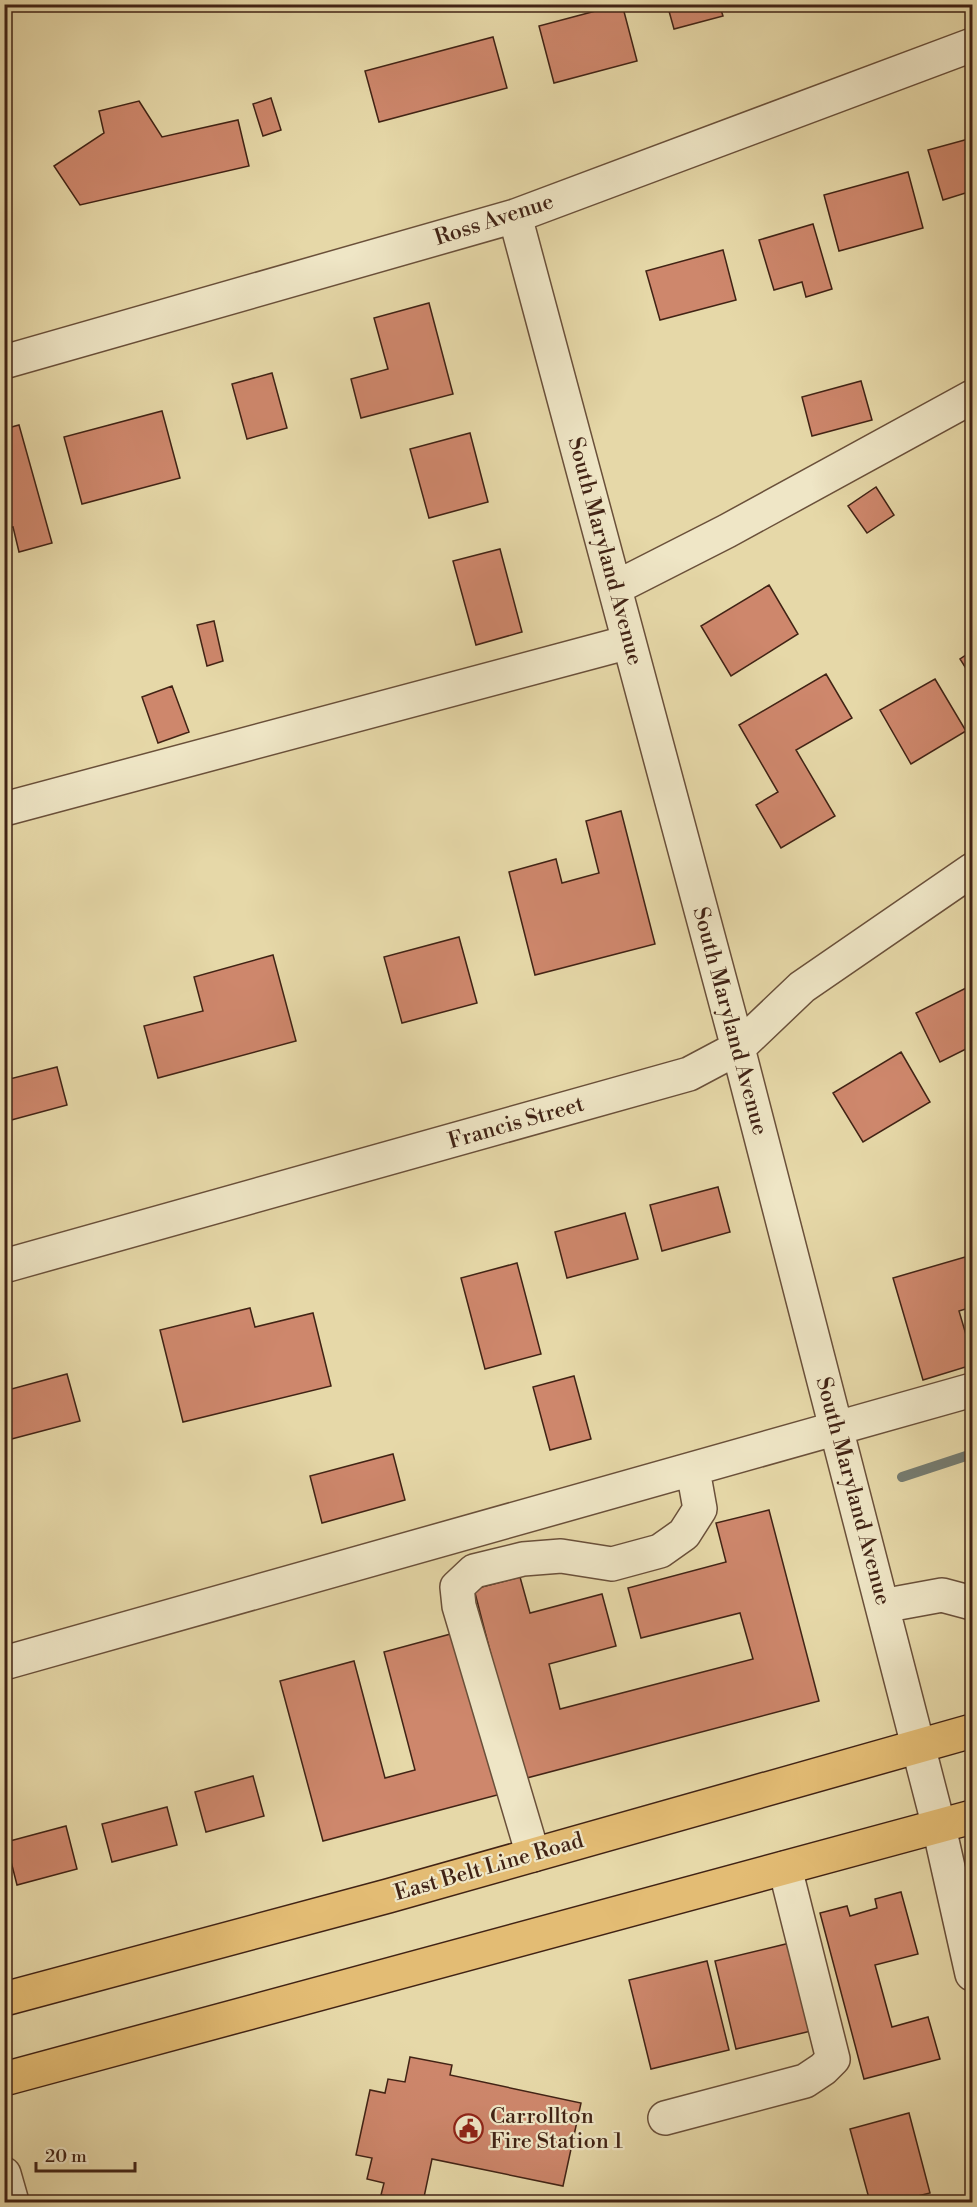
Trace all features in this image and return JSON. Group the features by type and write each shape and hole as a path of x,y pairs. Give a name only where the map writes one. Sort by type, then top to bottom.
{"main road":[{"name":"East Belt Line Road","path":"4,1999 533,1855 972,1731"},
{"path":"4,2079 972,1817"}],"street":[{"name":"Ross Avenue","path":"4,362 515,216 972,45"},
{"name":"South Maryland Avenue","path":"515,216 738,1048 919,1746 972,1974"},
{"path":"615,588 727,531 972,397"},
{"path":"4,809 629,642"},
{"name":"Francis Street","path":"4,1266 689,1074 738,1048 802,987 972,870"},
{"path":"4,1663 972,1390"},
{"path":"533,1855 459,1606 457,1587 474,1571 523,1559 561,1556 612,1564 660,1551 684,1534 700,1509 693,1470"},
{"path":"882,1606 942,1595 972,1604"},
{"path":"665,2118 805,2081 833,2059 785,1868"},
{"path":"4,2174 12,2202"}],"building":[{"path":"622,4 637,61 554,83 539,26"},
{"path":"667,4 719,4 723,16 674,29"},
{"path":"493,37 507,88 379,122 365,71"},
{"path":"271,98 281,130 263,136 253,104"},
{"path":"139,101 162,137 238,120 249,166 80,205 54,166 104,133 99,111"},
{"path":"972,138 972,191 943,200 928,150"},
{"path":"908,172 923,228 839,251 824,195"},
{"path":"813,224 832,289 806,297 802,282 774,290 759,240"},
{"path":"723,250 736,300 660,320 646,271"},
{"path":"429,303 453,394 361,418 351,379 388,369 374,318"},
{"path":"272,373 287,428 247,439 232,384"},
{"path":"861,381 872,420 812,436 802,397"},
{"path":"162,411 180,478 82,504 64,437"},
{"path":"19,425 52,543 19,552 13,527 4,529 4,429"},
{"path":"470,433 488,502 429,518 410,449"},
{"path":"876,487 894,515 867,533 848,506"},
{"path":"500,549 522,632 476,645 453,561"},
{"path":"769,585 798,634 731,676 701,626"},
{"path":"214,621 223,661 207,666 197,625"},
{"path":"972,651 972,678 960,659"},
{"path":"826,674 852,718 796,750 835,816 781,848 756,805 778,792 739,725"},
{"path":"935,679 966,731 911,764 880,710"},
{"path":"172,686 189,732 158,743 142,697"},
{"path":"621,811 655,944 535,975 509,872 556,859 562,883 599,873 586,821"},
{"path":"459,937 477,1003 402,1023 384,957"},
{"path":"273,955 296,1041 158,1078 144,1026 203,1011 194,977"},
{"path":"972,985 972,1046 940,1062 916,1013"},
{"path":"901,1052 930,1102 863,1142 833,1093"},
{"path":"57,1067 67,1105 4,1122 4,1077 6,1080"},
{"path":"718,1187 730,1232 662,1251 650,1205"},
{"path":"625,1213 638,1259 567,1278 555,1232"},
{"path":"972,1255 972,1307 959,1311 972,1355 972,1365 923,1380 893,1278"},
{"path":"517,1263 541,1354 485,1369 461,1278"},
{"path":"250,1308 255,1327 313,1313 331,1386 183,1422 160,1330"},
{"path":"67,1374 80,1421 4,1441 4,1391"},
{"path":"574,1376 591,1439 550,1450 533,1387"},
{"path":"393,1454 405,1500 322,1523 310,1476"},
{"path":"769,1510 819,1701 523,1779 474,1589 520,1577 530,1613 602,1594 616,1646 549,1664 560,1709 753,1659 740,1613 641,1638 628,1588 726,1562 716,1523"},
{"path":"458,1632 501,1794 323,1841 280,1681 354,1661 385,1778 415,1770 384,1652"},
{"path":"253,1776 264,1816 206,1832 195,1792"},
{"path":"167,1807 177,1845 112,1862 102,1824"},
{"path":"66,1826 77,1869 17,1885 6,1842"},
{"path":"901,1892 918,1954 875,1965 892,2027 928,2017 940,2059 864,2079 820,1913 847,1906 850,1916 877,1908 875,1899"},
{"path":"790,1943 811,2031 736,2049 715,1961"},
{"path":"707,1961 729,2050 651,2069 629,1980"},
{"name":"Carrollton Fire Station 1","path":"410,2057 452,2065 450,2075 581,2103 563,2186 432,2159 423,2202 381,2195 384,2183 367,2179 372,2158 356,2155 370,2090 385,2093 388,2079 405,2082"},
{"path":"909,2113 930,2193 894,2202 870,2202 850,2129"}],"waterway":[{"path":"902,1477 972,1454"}],"place":[{"name":"Carrollton Fire Station 1","path":"469,2129"}]}
